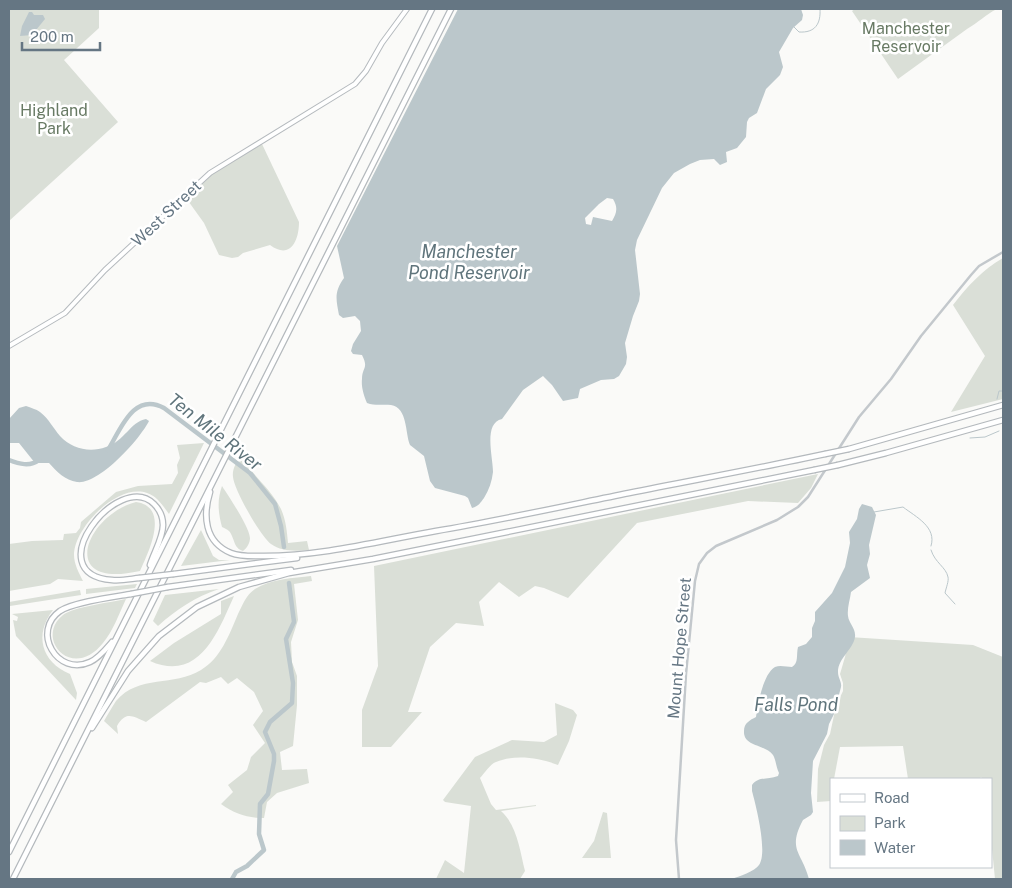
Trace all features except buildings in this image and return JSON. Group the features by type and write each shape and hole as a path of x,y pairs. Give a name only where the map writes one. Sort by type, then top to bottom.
{"highway":[{"path":"9,852 432,9"},
{"path":"13,879 451,9"},
{"path":"147,576 162,532 162,519 158,509 150,500 132,497 113,506 97,520 84,540 80,556 85,568 96,577 114,580 139,578 366,547 849,449 1003,405"},
{"path":"116,637 95,659 76,665 64,662 55,655 50,646 48,632 54,617 64,609 131,594 168,587 373,559 838,465 1003,420"},
{"path":"215,477 206,506 205,521 211,536 221,547 231,553 242,555 306,555"},
{"path":"85,736 134,663 152,642 181,618 205,602 239,587 266,578 308,569"}],"main road":[{"name":"West Street","path":"9,346 65,313 96,280 210,173 355,84 362,77 381,45 407,9"}],"street":[{"name":"Mount Hope Street","path":"679,879 676,840 686,674 695,581 699,564 706,553 716,546 777,520 798,507 808,497 859,417 920,338 979,266 1003,252"}],"green space":[{"name":"Highland Park","path":"9,9 99,9 99,28 64,60 118,122 9,221"},
{"name":"Manchester Reservoir","path":"855,9 997,9 898,79 852,11"},
{"path":"262,144 299,222 295,242 288,249 283,250 270,245 243,253 238,257 232,258 219,255 204,223 186,198 209,176"},
{"path":"1003,258 1003,399 951,412 985,356 953,305 976,279"},
{"path":"204,443 169,514 154,496 135,492 111,501 89,521 76,544 74,555 83,581 58,579 50,584 9,591 9,544 63,540 64,534 76,533 80,528 81,522 116,492 138,486 172,484 178,473 177,465 180,458 177,445"},
{"path":"241,456 281,509 288,543 307,541 309,550 294,551 275,547 261,532 243,502 233,477 233,471"},
{"path":"818,474 811,488 798,503 748,501 637,523 568,598 535,586 519,597 499,582 479,602 484,626 456,623 430,647 408,712 422,712 391,747 362,747 362,710 378,666 374,566"},
{"path":"222,486 249,533 249,542 243,551 237,548 229,531 222,527 219,496"},
{"path":"136,502 147,506 153,512 155,521 148,553 140,571 114,574 97,570 89,561 88,548 93,535 104,521 118,509"},
{"path":"201,530 213,556 219,560 230,560 181,566"},
{"path":"311,576 312,581 294,584 298,620 291,642 292,662 297,676 297,705 293,746 280,752 282,770 307,769 309,783 277,793 267,802 264,818 242,815 221,804 233,792 228,785 247,770 251,757 265,743 253,725 263,711 254,692 237,678 228,684 221,677 206,683 200,682 146,722 130,716 123,718 117,726 118,734 104,721 116,701 135,687 191,675 208,665 224,645 245,600 255,589 275,581"},
{"path":"137,584 135,588 86,594 86,589"},
{"path":"219,589 187,604 158,626 153,621 165,595"},
{"path":"80,590 81,595 10,606 9,602"},
{"path":"234,596 213,638 194,660 182,665 167,666 150,661 174,643 221,614 221,601"},
{"path":"126,599 110,633 103,643 91,654 80,658 69,657 60,652 55,644 53,635 55,624 63,615 84,607"},
{"path":"53,610 44,628 42,638 44,646 52,662 70,674 77,693 76,700 16,636 13,620 17,621 18,617 12,614"},
{"path":"849,637 973,645 1003,657 1003,879 995,879 992,849 992,778 908,778 903,746 840,747 834,778 830,778 830,801 817,802 818,769 824,745 830,734 836,706 843,691 840,674"},
{"path":"555,703 573,710 577,715 569,741 558,765 543,760 511,758 494,763 480,778 491,804 496,810 536,805 501,811 511,823 519,847 525,871 520,879 436,879 445,860 464,873 471,806 445,802 443,800 475,757 512,740 544,742 557,735"},
{"path":"603,812 607,813 611,858 582,858 594,841"}],"water":[{"name":"Manchester Pond Reservoir","path":"458,9 801,9 802,20 793,28 779,52 783,67 780,75 766,89 757,113 749,118 746,137 737,148 726,152 727,162 720,165 714,159 700,160 690,164 674,173 662,188 637,240 635,250 640,294 625,343 626,364 619,376 614,379 601,380 580,389 578,398 563,401 543,376 523,390 502,419 496,422 493,427 490,441 492,479 486,495 476,506 472,508 468,498 465,496 435,488 430,481 424,456 410,445 403,416 396,407 367,403 362,385 364,360 362,355 353,354 351,351 361,331 360,321 355,316 343,318 339,315 337,296 344,278 337,246","holes":["607,198 613,199 616,210 612,221 593,217 591,225 586,224 585,218 599,204"]},
{"path":"29,12 32,12 34,15 43,15 45,19 32,35 20,36 22,26"},
{"path":"26,406 37,410 43,415 60,436 70,444 88,450 100,449 113,444 140,421 146,419 149,421 137,439 107,469 86,481 77,482 61,475 49,463 35,463 19,443 9,443 9,419 19,408"},
{"name":"Falls Pond","path":"862,504 872,507 876,515 869,545 870,554 867,565 870,578 851,592 848,616 854,631 854,642 840,662 838,674 841,687 834,714 827,734 813,761 811,793 813,812 803,820 796,838 797,851 809,879 731,879 750,872 759,865 762,840 752,785 761,779 778,776 779,773 773,755 747,740 744,731 745,726 756,717 767,676 777,666 792,667 796,661 798,647 806,644 812,637 815,612 832,593 845,567 850,543 849,532 857,519"}],"waterway":[{"path":"794,27 799,32 813,29 818,23 820,9"},
{"path":"997,399 999,391 1003,391"},
{"name":"Ten Mile River","path":"108,450 123,424 136,409 144,405 153,404 164,408 250,473 275,504 284,547"},
{"path":"970,438 985,437 999,431"},
{"name":"Ten Mile River","path":"9,460 21,464 28,464 39,460"},
{"path":"874,512 903,507 928,528 931,533 931,546"},
{"path":"931,550 947,574 948,580 945,593 955,604"},
{"name":"Ten Mile River","path":"232,879 236,872 247,866 264,850 259,834 260,804 268,794 274,761 274,754 265,732 270,722 292,703 293,683 286,639 294,622 289,583"}]}
